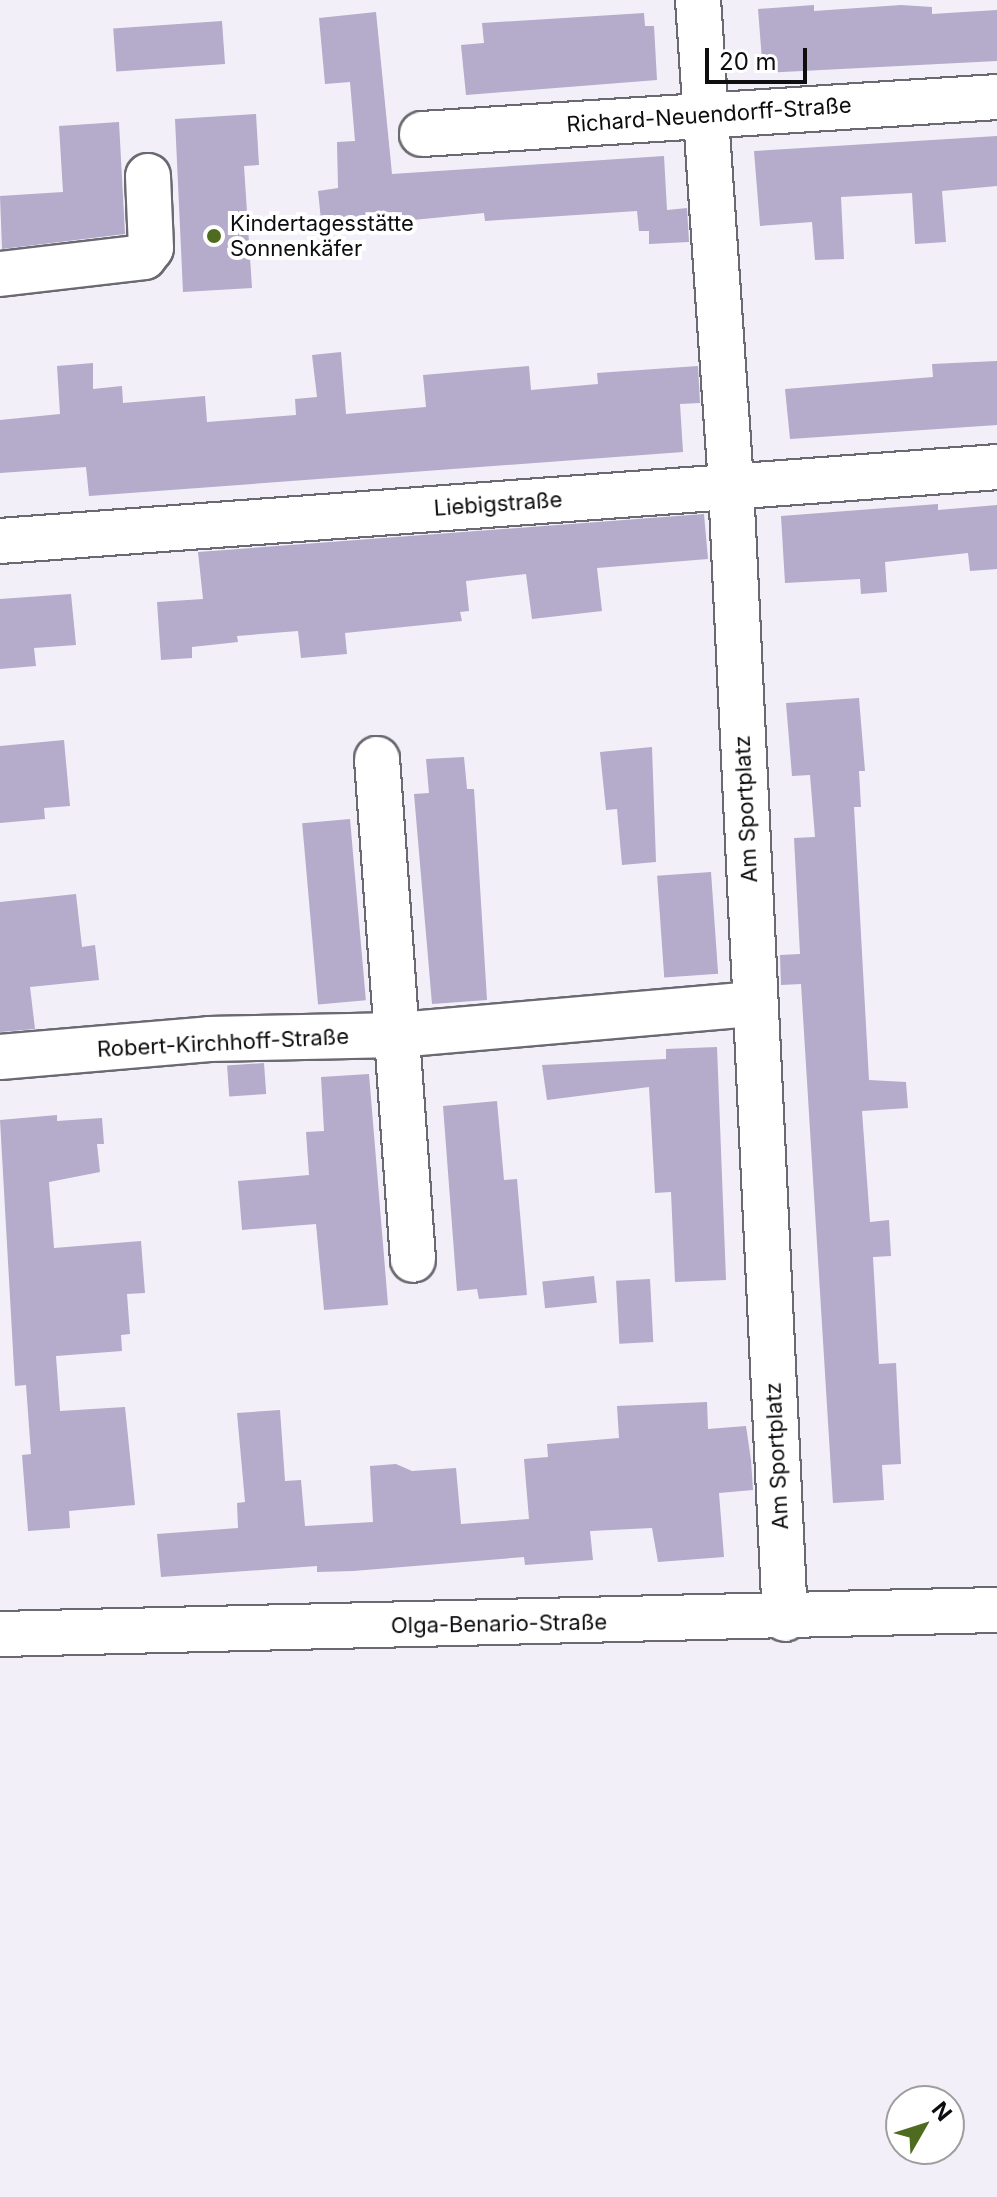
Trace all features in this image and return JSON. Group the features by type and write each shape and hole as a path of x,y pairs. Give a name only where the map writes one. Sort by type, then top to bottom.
{"street":[{"name":"Am Sportplatz","path":"698,0 731,486 785,1619"},
{"name":"Richard-Neuendorff-Straße","path":"422,134 997,97"},
{"path":"0,274 144,257 151,248 148,176"},
{"name":"Liebigstraße","path":"0,541 997,467"},
{"path":"377,759 413,1260"},
{"name":"Robert-Kirchhoff-Straße","path":"0,1057 209,1039 398,1035 755,1004"},
{"name":"Olga-Benario-Straße","path":"0,1634 785,1619 997,1610"}],"building":[{"path":"814,5 814,11 901,5 932,7 932,14 997,10 997,61 763,73 758,9"},
{"path":"376,12 392,174 664,156 667,210 687,208 689,242 649,244 649,231 639,231 637,211 485,221 484,213 342,227 340,218 321,220 318,191 338,188 337,142 355,141 350,82 325,84 319,18"},
{"path":"644,13 645,26 654,26 657,80 466,95 461,45 484,43 482,23"},
{"path":"222,21 225,64 116,71 113,29"},
{"path":"256,114 259,165 244,166 252,288 183,292 175,119"},
{"path":"119,122 125,234 2,249 0,196 63,192 59,126"},
{"path":"997,136 997,186 942,191 946,242 915,244 912,193 841,197 844,259 815,260 812,222 760,226 754,151"},
{"path":"341,352 346,414 426,407 423,375 529,366 531,390 598,384 597,373 698,366 700,403 680,404 683,452 89,496 86,467 0,473 0,420 60,414 57,366 93,363 93,389 122,386 123,403 205,396 207,422 296,415 295,399 317,397 312,355"},
{"path":"997,361 997,425 790,439 785,389 933,377 932,364"},
{"path":"938,504 938,510 997,505 997,569 970,571 968,553 885,562 887,592 861,594 860,579 785,583 781,516"},
{"path":"704,514 708,559 597,568 602,611 532,619 526,574 466,581 469,611 460,612 462,621 345,633 347,654 301,658 298,631 237,636 238,642 192,647 192,658 161,660 157,602 203,599 198,552"},
{"path":"71,594 76,645 34,648 36,666 0,669 0,599"},
{"path":"859,698 865,771 859,771 861,807 854,807 869,1080 906,1082 908,1108 862,1111 870,1222 889,1220 891,1256 873,1257 879,1364 896,1363 901,1464 882,1465 884,1500 833,1503 801,984 781,985 780,955 800,954 794,838 815,837 810,775 792,776 786,703"},
{"path":"64,740 70,806 44,808 45,819 0,823 0,746"},
{"path":"652,747 656,862 622,865 617,809 606,810 600,752"},
{"path":"464,757 467,789 474,789 487,1000 432,1004 414,794 429,793 426,759"},
{"path":"350,819 366,1000 318,1004 302,823"},
{"path":"711,872 718,974 664,978 657,876"},
{"path":"76,894 82,947 95,945 99,980 30,987 35,1029 0,1032 0,902"},
{"path":"717,1047 726,1280 675,1282 671,1192 655,1193 649,1087 547,1100 542,1065 666,1059 666,1049"},
{"path":"264,1063 266,1094 229,1097 227,1066"},
{"path":"369,1074 388,1305 324,1310 316,1224 242,1230 238,1181 309,1175 306,1132 324,1131 321,1077"},
{"path":"497,1101 504,1180 517,1179 527,1295 479,1299 477,1289 457,1291 443,1106"},
{"path":"57,1115 57,1121 102,1118 104,1144 97,1144 100,1172 49,1182 54,1248 141,1241 145,1293 127,1294 130,1334 121,1335 122,1351 56,1356 60,1411 125,1407 135,1505 69,1511 70,1528 28,1531 22,1455 31,1454 26,1385 15,1386 0,1120"},
{"path":"594,1276 597,1303 545,1308 542,1281"},
{"path":"650,1279 653,1342 619,1344 616,1281"},
{"path":"707,1402 708,1429 746,1426 751,1460 753,1490 719,1493 724,1557 658,1562 652,1528 590,1531 593,1560 525,1565 524,1557 353,1571 317,1572 317,1566 161,1577 157,1534 238,1528 237,1503 245,1502 237,1413 280,1410 285,1481 301,1480 305,1526 373,1522 370,1466 396,1464 412,1471 456,1468 461,1524 529,1519 524,1459 548,1457 547,1444 619,1438 617,1406"}],"place":[{"name":"Kindertagesstätte Sonnenkäfer","path":"214,236"}]}
